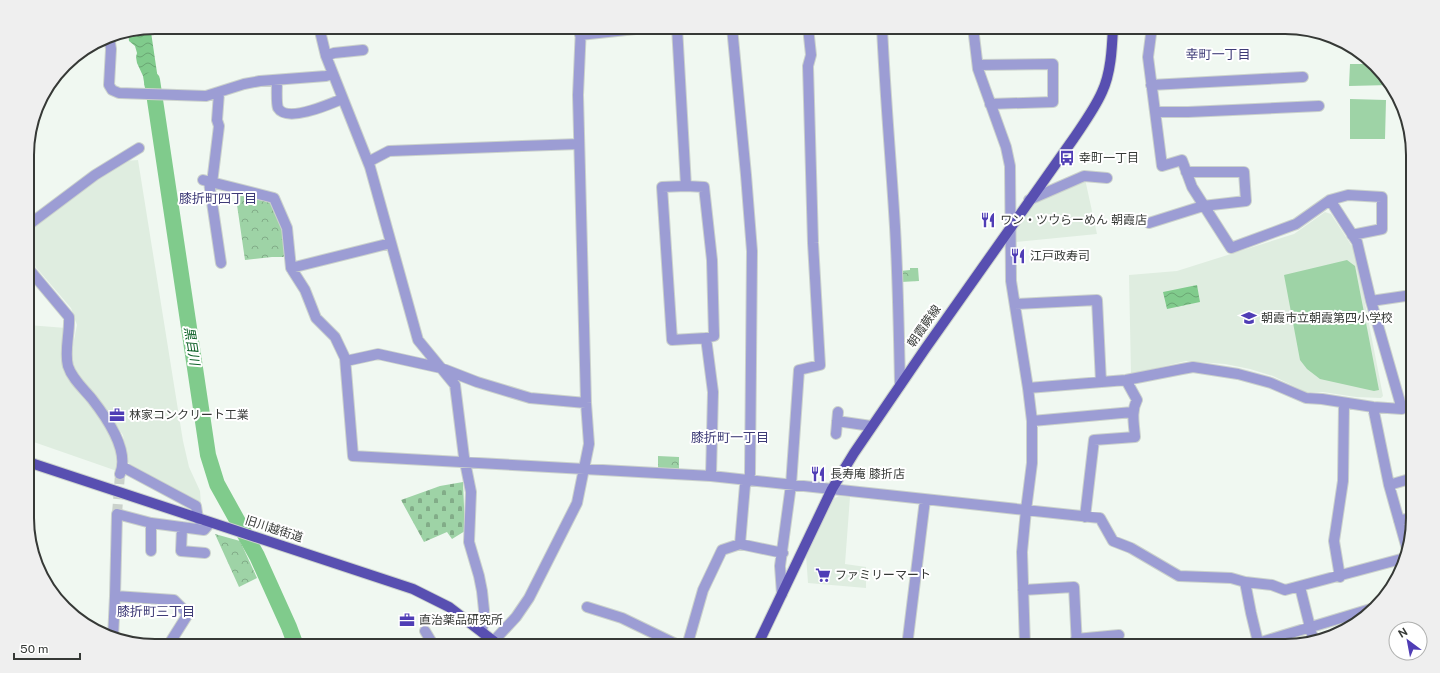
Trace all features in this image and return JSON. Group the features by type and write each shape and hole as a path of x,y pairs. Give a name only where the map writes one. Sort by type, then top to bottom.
{"main road":[{"name":"朝霞蕨線","path":"760,639 832,490 871,426 1011,225 1074,138 1094,107 1103,91 1106,80 1111,54 1112,34"},
{"name":"旧川越街道","path":"34,464 413,589 449,607 482,631 489,639"}],"street":[{"path":"321,34 332,74 368,162 418,340 455,385 465,462 471,492 469,542 480,576 482,591 484,616 482,631"},
{"path":"498,639 529,598 577,503 589,444 586,403 579,144 578,95 580,34"},
{"path":"676,34 686,186"},
{"path":"733,34 752,251 750,474 745,485 740,544"},
{"path":"782,594 780,566 783,552 790,485 799,370 820,365 813,243 808,66 811,55 809,34"},
{"path":"882,34 895,229 900,385"},
{"path":"974,34 978,65 990,104 1006,147 1010,166 1011,281 1032,421 1032,462 1022,552 1025,639"},
{"path":"1151,34 1148,57 1162,166 1182,160 1192,186 1203,206 1231,248 1296,224 1330,200 1348,195 1382,197 1382,229 1352,235"},
{"path":"110,43 109,85 112,90 118,93 206,96 244,84 260,81 326,76 332,74"},
{"path":"326,56 334,53 363,50"},
{"path":"978,65 1053,64 1053,102 990,104"},
{"path":"1151,85 1303,77"},
{"path":"277,80 277,107 282,112 287,114 309,111 342,99"},
{"path":"219,93 217,120 219,126 208,181 221,263"},
{"path":"1155,112 1319,106"},
{"path":"368,162 389,151 579,144"},
{"path":"34,222 96,175 139,148"},
{"path":"1149,223 1203,206 1246,200 1244,172 1186,172"},
{"path":"1029,200 1084,176 1107,178"},
{"path":"208,181 274,198 288,228 291,268 305,290 316,318 335,337 346,361 353,456 711,476 1100,518 1113,541 1132,548 1179,576 1231,578 1245,582 1272,585 1285,590 1398,560"},
{"path":"662,187 704,187 712,260 714,336 706,338 672,340 662,187"},
{"path":"1028,388 1126,380 1182,368 1193,368 1238,374 1271,383 1306,398 1374,407 1402,409 1371,301 1357,242 1330,200"},
{"path":"291,268 391,243"},
{"path":"34,275 69,317 68,366 72,376 93,400 118,439 121,470 196,506 198,519"},
{"path":"1371,301 1406,296"},
{"path":"1015,304 1097,300 1101,382"},
{"path":"706,338 713,392 711,476"},
{"path":"346,361 378,354 441,368 477,382 530,398 586,403"},
{"path":"1085,516 1094,440 1135,436 1133,412 1134,405 1137,400 1126,380"},
{"path":"1340,576 1334,541 1343,481 1344,403"},
{"path":"1374,407 1389,485 1404,540"},
{"path":"1032,421 1133,412"},
{"path":"836,434 837,416 871,426"},
{"path":"1389,485 1406,480"},
{"path":"908,639 925,500"},
{"path":"113,631 116,596 117,514 151,523 204,530 210,523"},
{"path":"1399,521 1406,519"},
{"path":"151,523 151,550"},
{"path":"182,527 181,551 205,553"},
{"path":"689,639 703,590 722,550 740,544 783,552"},
{"path":"1245,582 1250,613 1257,639"},
{"path":"1023,590 1074,587 1076,639"},
{"path":"1300,587 1312,636"},
{"path":"116,596 174,600 188,614 172,639"},
{"path":"587,606 622,618 666,639"},
{"path":"1273,639 1361,612"},
{"path":"425,631 430,639"},
{"path":"1094,639 1118,635"}],"shaded area":[{"path":"138,160 183,441 189,467 200,491 201,504 130,466 127,460 123,435 103,406 75,371 72,363 72,350 77,325 71,308 34,265 34,225 96,178 125,161"},
{"path":"1085,179 1097,234 1015,242 1016,226 1035,200"},
{"name":"朝霞市立朝霞第四小学校","path":"1325,212 1331,214 1353,248 1383,396 1381,398 1356,397 1323,392 1306,392 1273,376 1250,369 1225,364 1186,361 1131,374 1129,275 1177,271 1294,234"},
{"path":"34,325 66,328 64,363 115,441 117,471 34,442"},
{"path":"839,496 850,497 845,564 866,567 866,588 808,583 806,555 833,499"}],"green space":[{"path":"1350,64 1365,64 1384,85 1349,86"},
{"path":"1350,99 1386,100 1385,139 1350,139"},
{"path":"235,191 270,200 282,229 285,257 245,260"},
{"path":"1347,260 1355,266 1379,390 1374,391 1320,379 1307,369 1300,360 1284,275"},
{"path":"910,268 918,268 919,281 901,282 900,271 910,270"},
{"path":"658,456 679,457 679,475 658,470"},
{"path":"463,482 465,531 452,539 447,532 424,542 401,500 440,486"},
{"path":"215,534 240,541 257,578 239,587"}],"water":[{"path":"151,34 161,100 147,100 143,76 137,63 135,46 129,41 129,37"},
{"path":"1197,285 1200,302 1167,309 1163,292"}],"waterway":[{"name":"黒目川","path":"152,80 208,455 217,484 257,556 293,639"}],"tunnel":[{"path":"117,514 120,474"}],"place":[{"name":"幸町一丁目","path":"1067,158"},
{"name":"ワン・ツウらーめん 朝霞店","path":"988,220"},
{"name":"江戸政寿司","path":"1018,256"},
{"name":"朝霞市立朝霞第四小学校","path":"1249,318"},
{"name":"林家コンクリート工業","path":"117,415"},
{"name":"長寿庵 膝折店","path":"818,474"},
{"name":"ファミリーマート","path":"823,575"},
{"name":"直治薬品研究所","path":"407,620"}],"district":[{"name":"幸町一丁目","path":"1218,54"},
{"name":"膝折町四丁目","path":"218,198"},
{"name":"膝折町一丁目","path":"730,437"},
{"name":"膝折町三丁目","path":"156,611"}]}
